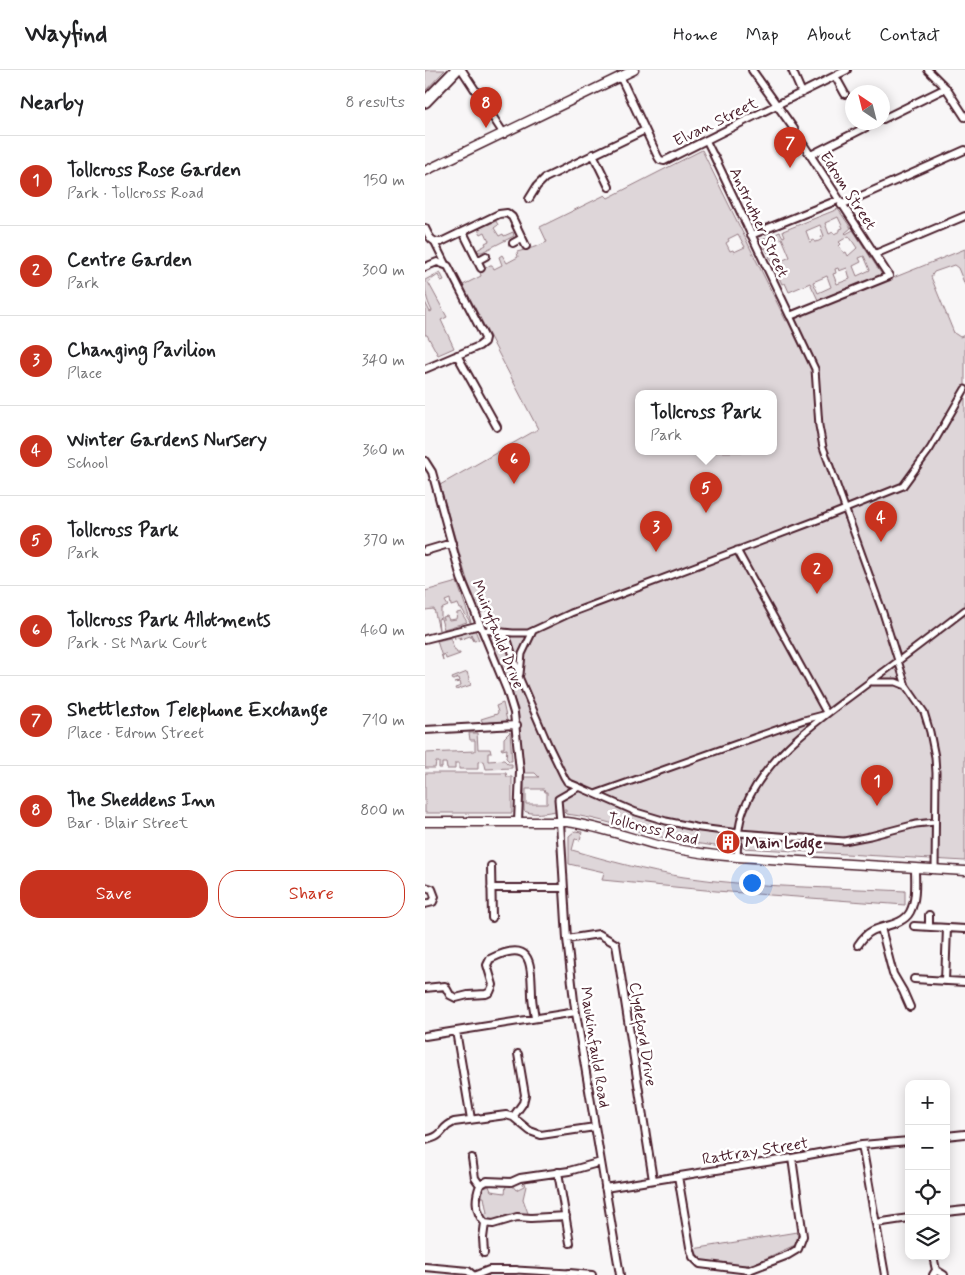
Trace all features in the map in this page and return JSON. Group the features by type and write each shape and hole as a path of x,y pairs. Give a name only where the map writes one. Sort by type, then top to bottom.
{"main road":[{"path":"425,102 456,70"}],"street":[{"path":"462,70 504,134"},
{"path":"425,172 634,70"},
{"name":"Edrom Street","path":"752,70 811,155 889,276 790,316"},
{"path":"792,70 802,93"},
{"name":"Elvan Street","path":"645,130 658,157 664,161 847,70"},
{"path":"928,70 963,107 965,117"},
{"path":"529,199 537,186 545,178 645,130 620,76"},
{"path":"835,76 845,94"},
{"path":"890,116 946,88"},
{"path":"811,155 860,130"},
{"name":"Anstruther Street","path":"707,140 790,316"},
{"path":"751,235 840,202 965,150"},
{"path":"593,154 609,187"},
{"path":"434,241 441,242 504,212 511,215 526,246"},
{"path":"875,254 965,216"},
{"path":"425,228 449,267 484,334 484,342 479,346 425,369"},
{"path":"463,232 481,268"},
{"path":"513,243 522,238"},
{"path":"477,261 486,256"},
{"path":"425,267 437,262 445,263"},
{"path":"790,316 815,370 820,438 883,613 906,686 923,712 933,742 936,773 935,869"},
{"path":"457,355 497,428"},
{"path":"425,639 481,627 503,632 521,633 533,631 571,613 845,510 905,484 930,449 965,389"},
{"name":"Muiryfauld Drive","path":"425,461 432,472 461,578 507,690 517,725 520,771 518,822"},
{"path":"425,551 452,543"},
{"path":"737,550 827,714"},
{"path":"737,858 739,833 744,811 751,795 763,777 789,747 827,714 965,610"},
{"path":"520,679 522,654 533,631"},
{"path":"503,632 520,679 564,777 567,782 579,788 636,812 666,821 739,833 844,841 910,825 935,822"},
{"path":"869,683 890,682 906,686"},
{"path":"595,794 804,720 827,714"},
{"path":"425,730 517,725"},
{"path":"560,822 558,800 579,788"},
{"name":"Tollcross Road","path":"425,822 560,822 584,825 687,851 737,858 965,871"},
{"name":"Maukinfauld Road","path":"560,822 567,939 576,1012 620,1275"},
{"path":"491,866 492,918"},
{"path":"858,945 864,936 871,931 898,923 910,913 914,900 915,868"},
{"path":"425,887 432,889 435,897 433,902 425,904"},
{"path":"491,888 564,888"},
{"path":"929,915 929,927"},
{"path":"914,926 965,929"},
{"path":"881,928 893,974 910,1007"},
{"path":"945,981 947,928"},
{"name":"Clydeford Drive","path":"567,939 599,934 616,944 653,1180"},
{"path":"425,988 445,986 450,995 457,998 468,995 487,994 493,985 487,965 491,958 513,952 522,952 526,954 531,963 532,1001 535,1018"},
{"path":"914,978 965,982"},
{"path":"425,1036 576,1012"},
{"path":"456,1031 471,1119"},
{"path":"513,1117 523,1103 525,1095 518,1054"},
{"path":"425,1140 440,1135 451,1123 502,1115 513,1117 530,1131 541,1135 595,1126"},
{"path":"950,1136 965,1134"},
{"name":"Rattray Street","path":"605,1188 862,1145 905,1141"},
{"path":"862,1145 885,1275"},
{"path":"472,1158 475,1178 480,1185"},
{"path":"678,1176 693,1257 700,1264 750,1272 788,1255 798,1249 801,1243 803,1236 792,1158"},
{"path":"566,1216 517,1217 493,1224 485,1223 480,1217 476,1197 480,1185 487,1181 511,1182 520,1178 601,1162"},
{"path":"558,1172 570,1243"},
{"path":"950,1212 965,1210"},
{"path":"876,1223 905,1219"},
{"path":"485,1223 483,1238 485,1254"},
{"path":"425,1267 468,1271 475,1275 489,1270 592,1275"},
{"path":"934,1272 944,1275"}],"shaded area":[{"path":"425,70 445,70 425,91"},
{"path":"702,150 786,321 965,249 965,285 958,268 954,265 934,272 931,277 954,333 960,337 965,335 965,861 743,848 742,843 734,842 734,847 730,848 661,837 602,821 566,814 564,812 566,810 540,813 524,811 524,777 539,777 535,773 524,773 518,709 484,620 495,615 492,608 481,613 467,580 440,485 538,429 463,285 481,276 480,272 490,265 494,269 502,265 499,257 502,255 507,263 518,257 517,252 547,242 540,227 605,195 608,198","holes":["738,234 745,247 734,252 733,250 730,251 726,243 729,241 728,239","526,789 544,789 547,792 547,804 526,804"]},
{"path":"838,209 851,228 845,233 853,230 882,275 818,300 810,283 789,292 785,283 782,284 769,256 775,253 779,262 790,257 782,238 771,243 774,250 768,253 761,240 780,232 783,237 785,236 783,231","holes":["838,217 843,228 834,234 833,232 829,234 825,223","820,225 824,236 819,241 815,242 814,240 810,242 806,231","849,236 857,248 848,256 839,246 841,244 839,242","864,256 870,270 857,276 853,266 861,262 859,258","838,268 839,271 847,268 850,279 837,284 833,274 836,273 835,269","827,276 831,287 818,293 813,282"]},
{"path":"496,221 498,225 494,228 499,236 513,232 514,236 479,252 477,250 489,241 485,232 481,234 478,229"},
{"path":"440,272 444,280 441,281 438,275 428,282 447,317 441,320 454,348 438,355 427,335 425,335 425,302 430,312 432,311 426,295 425,280"},
{"path":"457,582 471,622 458,604 451,606 450,599 445,601 448,606 441,609 441,618 438,619 439,630 434,609 425,610 425,591"},
{"path":"461,612 467,622 444,629 441,619 444,619 443,617 447,616 449,620 456,619 457,613"},
{"path":"475,630 479,640 474,641 471,634 473,641 470,636 459,640 461,637 455,639 454,636"},
{"path":"450,638 454,649 460,654 446,659 445,654 442,655 443,660 437,641"},
{"path":"467,672 471,685 456,690 455,688 461,686 460,682 454,683 460,681 459,678 453,680 452,678"},
{"path":"503,703 507,721 483,723 481,719 497,714 496,706"},
{"path":"510,732 512,761 506,758 507,749 502,750 501,748 504,748 504,738"},
{"path":"469,733 477,733 478,749 490,749 491,753 488,753 488,761 504,760 508,764 512,764 512,768 486,769 484,761 478,762 478,769 459,769 459,763 455,763 455,769 447,769 446,763 442,763 442,768 439,768 439,762 436,762 435,768 425,768 425,753 475,751 475,740 470,740"},
{"path":"425,773 506,773 507,777 512,777 512,813 425,813"},
{"path":"575,831 582,832 580,840 575,839 572,850 642,869 711,881 795,887 905,891 905,905 716,891 602,880 604,872 569,864 569,836"},
{"path":"524,1180 526,1186 523,1199 529,1216 494,1222 487,1221 483,1214 487,1213 484,1197 480,1197 482,1189 489,1186 491,1191 505,1193 506,1185 512,1185 516,1190 524,1186 522,1181"},
{"path":"797,1232 798,1239 795,1245 753,1264 704,1263 693,1249"}],"place":[{"name":"The Sheddens Inn","path":"486,128"},
{"name":"Shettleston Telephone Exchange","path":"790,168"},
{"name":"Tollcross Park Allotments","path":"514,484"},
{"name":"Tollcross Park","path":"706,513"},
{"name":"Winter Gardens Nursery","path":"881,542"},
{"name":"Changing Pavilion","path":"656,552"},
{"name":"Centre Garden","path":"817,594"},
{"name":"Tollcross Rose Garden","path":"877,806"},
{"name":"Main Lodge","path":"728,842"}]}
